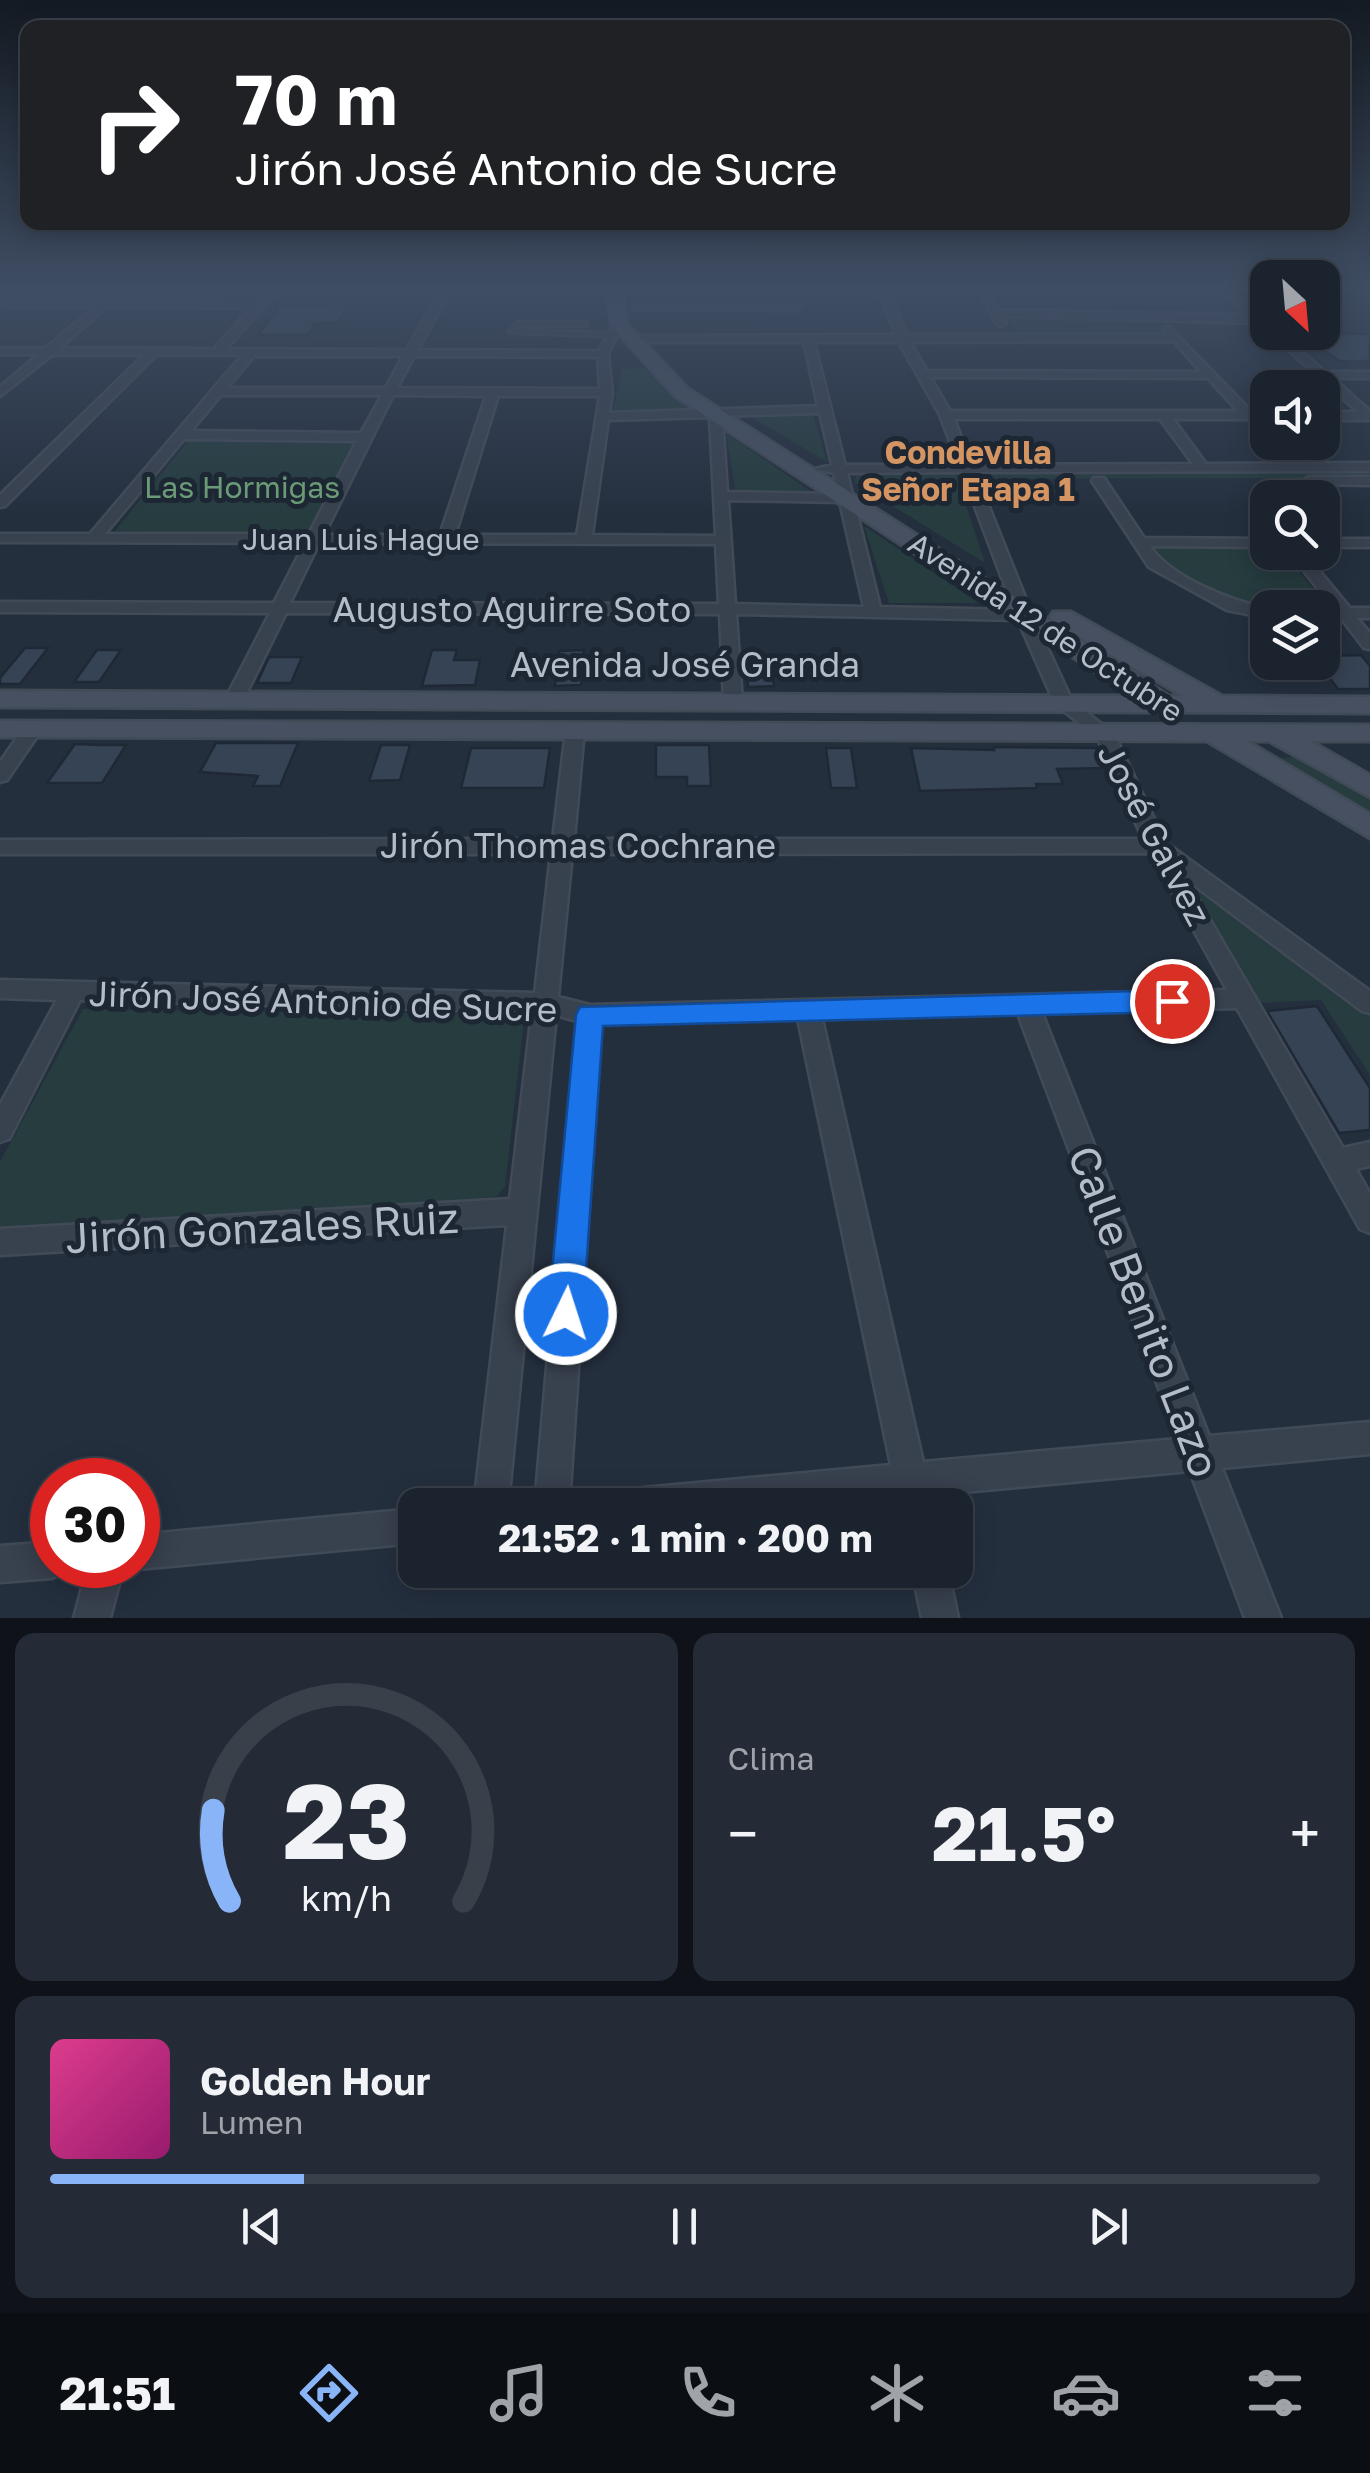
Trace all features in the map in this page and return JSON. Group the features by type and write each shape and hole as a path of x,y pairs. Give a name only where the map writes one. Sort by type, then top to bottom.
{"main road":[{"name":"Avenida 12 de Octubre","path":"668,366 719,413 840,483 1166,706 1218,720"},
{"name":"Avenida 12 de Octubre","path":"719,413 840,483"},
{"name":"Avenida 12 de Octubre","path":"1021,606 1218,720 1370,828"},
{"name":"Avenida José Granda","path":"0,700 1166,706"},
{"path":"78,729 66,721 70,710 100,700"},
{"name":"Avenida José Granda","path":"0,729 1105,734 1370,706"},
{"name":"Avenida José Granda","path":"1218,720 1276,734 1370,733"},
{"path":"1276,734 1370,788"}],"street":[{"path":"0,393 33,366"},
{"path":"0,503 139,366"},
{"path":"94,538 240,366"},
{"path":"234,700 405,366"},
{"path":"584,540 606,394 605,366"},
{"path":"812,366 826,408 840,483 873,611"},
{"name":"José Galvez","path":"920,366 946,415 1064,704 1105,734 1156,846 1370,1220"},
{"path":"1202,366 1248,416"},
{"path":"926,374 1211,375"},
{"path":"1340,374 1370,375"},
{"path":"218,391 606,394"},
{"path":"1340,391 1370,416"},
{"path":"446,540 493,393"},
{"path":"603,417 826,408"},
{"path":"719,413 719,496 733,702"},
{"path":"946,415 1248,416"},
{"path":"1164,415 1204,468"},
{"path":"1340,416 1370,416"},
{"path":"181,435 365,438"},
{"path":"719,496 968,475 1370,467"},
{"path":"968,475 1099,482 1370,481"},
{"path":"1099,482 1138,542 1167,574 1233,607 1250,610"},
{"name":"Juan Luis Hague","path":"0,538 722,540"},
{"path":"1138,542 1250,542"},
{"path":"1340,543 1370,543"},
{"path":"1310,570 1370,644"},
{"name":"Augusto Aguirre Soto","path":"0,607 873,611 1021,606"},
{"path":"1340,613 1370,613"},
{"path":"0,776 33,729"},
{"path":"493,1488 575,731"},
{"name":"Jirón Thomas Cochrane","path":"0,846 1156,846"},
{"path":"1156,846 1370,1004"},
{"name":"Jirón José Antonio de Sucre","path":"0,989 545,1003 590,1015 1245,999"},
{"path":"0,1131 73,991"},
{"name":"Calle Benito Lazo","path":"1028,1005 1263,1618"},
{"path":"808,1010 913,1488"},
{"path":"553,1488 590,1015"},
{"path":"1336,1160 1370,1154"},
{"name":"Jirón Gonzales Ruiz","path":"0,1242 523,1211"},
{"path":"951,1488 1200,1454 1370,1438"},
{"path":"160,1550 398,1528"},
{"path":"0,1564 30,1562"},
{"path":"92,1618 100,1588"},
{"path":"934,1588 940,1618"}],"green space":[{"path":"651,368 669,393 701,415 612,415 622,369"},
{"path":"813,414 827,462 753,418"},
{"path":"726,433 817,496 736,494"},
{"name":"Las Hormigas","path":"188,441 357,443 309,533 115,531"},
{"path":"1370,470 1370,478 986,479 981,472"},
{"path":"955,472 985,563 854,482 858,473"},
{"path":"864,526 979,603 889,603"},
{"path":"1250,548 1250,570 1298,570 1314,590 1250,590 1248,608 1177,575 1149,549"},
{"path":"1302,755 1370,794 1370,818 1273,760"},
{"path":"1188,881 1370,1013 1370,1075 1321,1000 1261,1003"},
{"path":"83,1009 519,1014 524,1021 505,1186 496,1197 0,1235 0,1162"}],"building":[{"path":"25,648 48,648 20,684 0,684 0,678"},
{"path":"97,650 121,650 99,682 74,682"},
{"path":"432,650 457,650 454,660 480,660 475,685 422,686"},
{"path":"584,650 581,685 555,686 559,651"},
{"path":"1361,655 1370,666 1370,689 1338,689 1331,680 1340,680 1340,656"},
{"path":"269,657 302,657 291,683 257,683"},
{"path":"745,658 770,658 774,686 748,687"},
{"path":"216,743 298,743 280,786 253,786 258,776 200,772"},
{"path":"75,744 126,745 102,783 47,783"},
{"path":"381,745 410,745 400,780 369,781"},
{"path":"656,745 709,745 711,786 687,786 687,777 656,777"},
{"path":"993,747 1098,748 1107,768 1057,769 1063,784 1036,784 1037,788 920,791 911,748 994,750"},
{"path":"471,748 550,748 544,788 461,788"},
{"path":"826,748 851,748 857,788 831,788"},
{"path":"1317,1006 1370,1088 1370,1130 1339,1133 1267,1011"}],"district":[{"name":"Condevilla Señor Etapa 1","path":"968,470"}],"route":[{"path":"566,1314 590,1015 1172,1001"}]}
